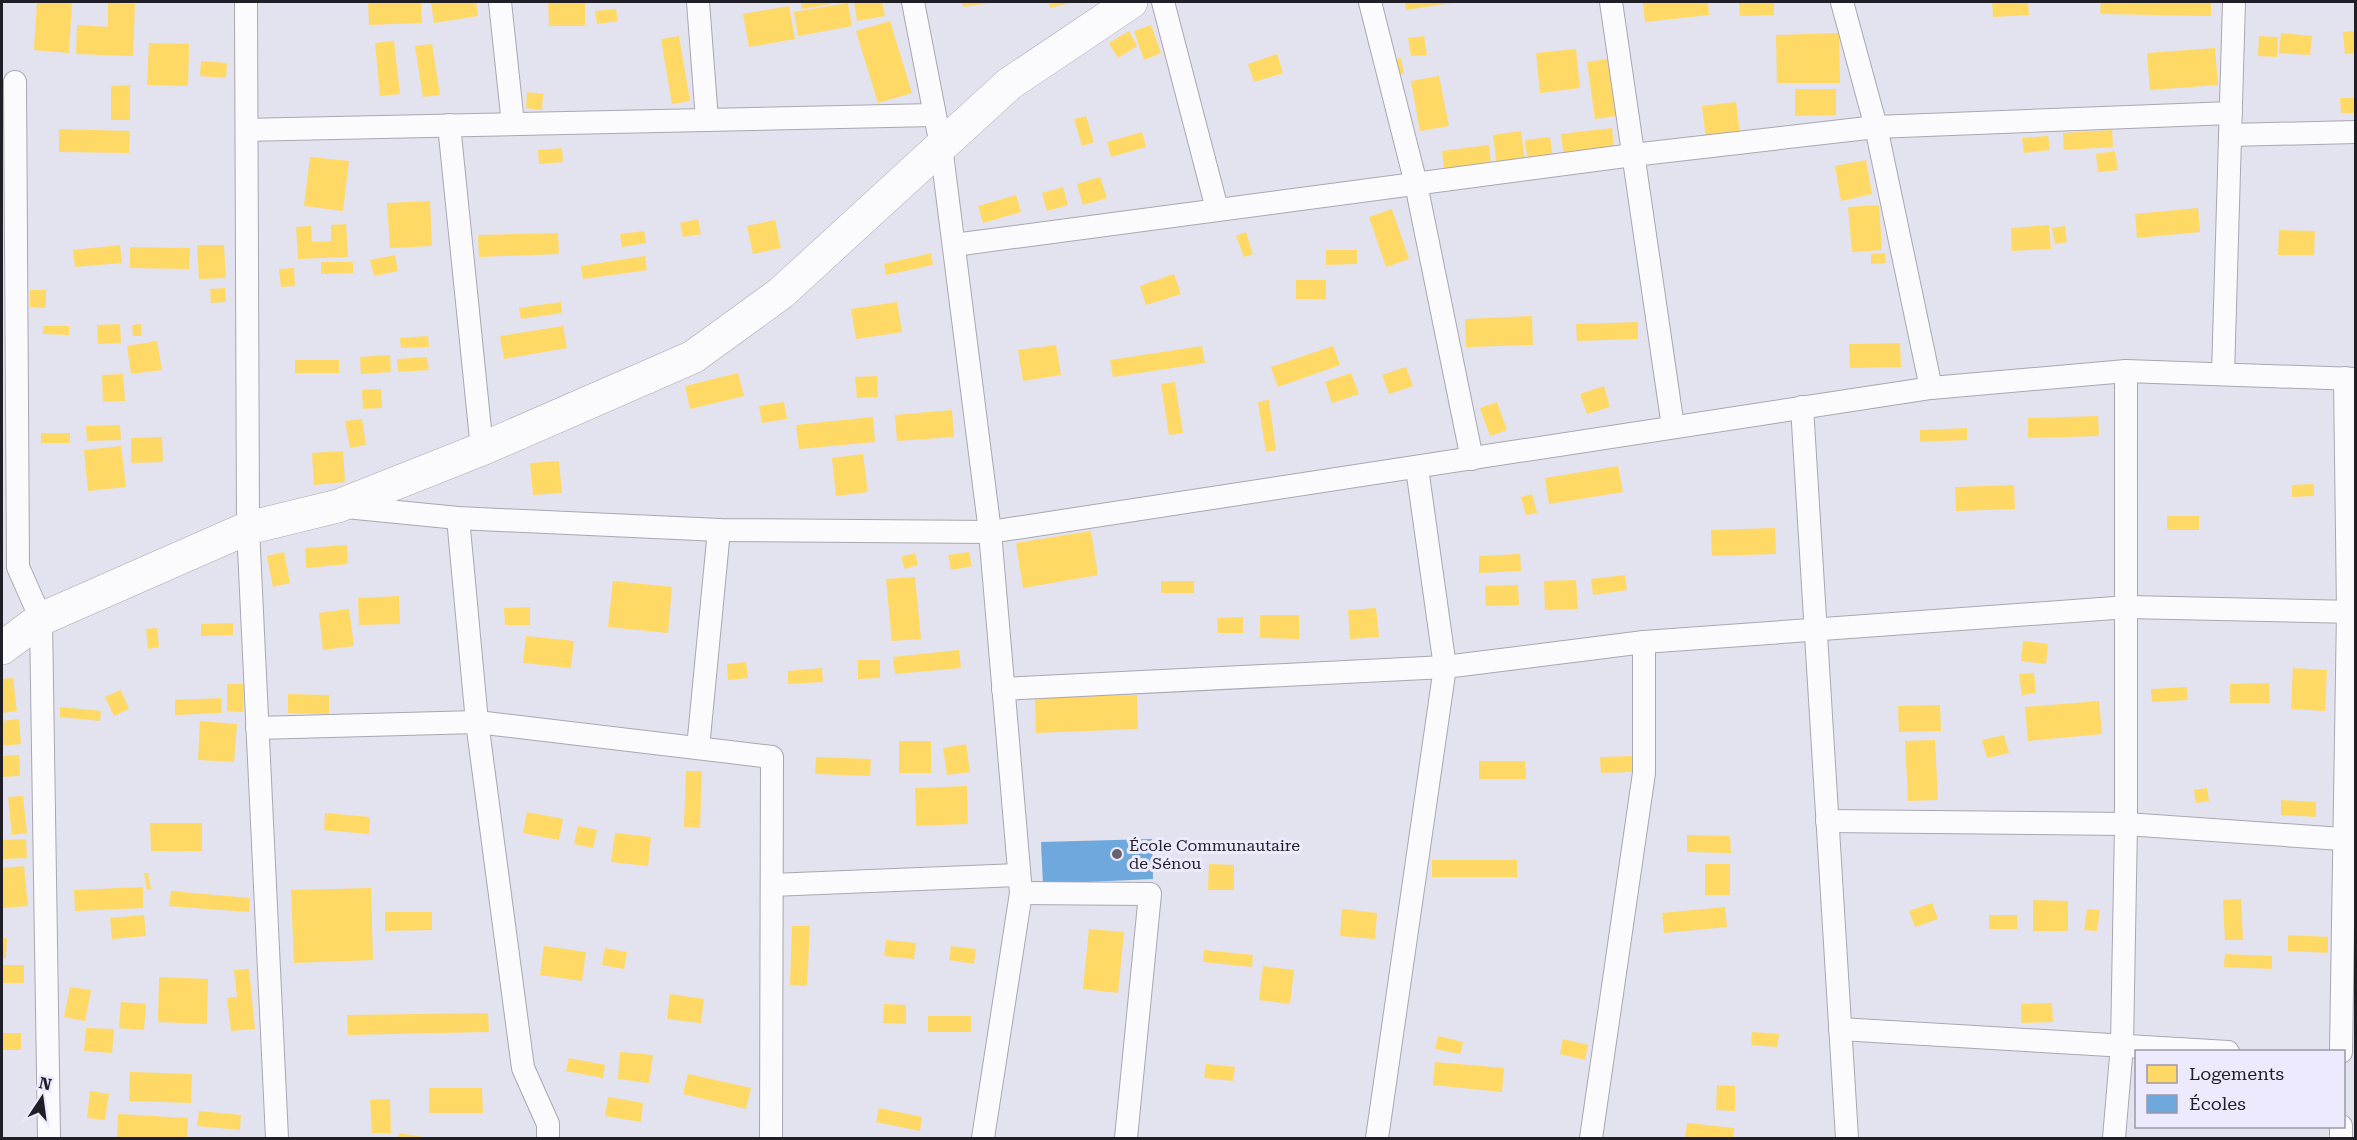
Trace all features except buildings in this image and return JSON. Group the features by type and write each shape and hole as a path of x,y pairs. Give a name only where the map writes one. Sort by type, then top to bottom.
{"street":[{"path":"246,2 248,528 278,1138"},
{"path":"500,2 513,124"},
{"path":"698,2 707,120"},
{"path":"913,2 941,146 990,532 1020,884 983,1138"},
{"path":"2,648 41,619 248,528 338,506 482,449 693,357 781,293 1009,84 1131,2"},
{"path":"1163,2 1217,209"},
{"path":"1370,2 1416,184 1472,459"},
{"path":"1611,2 1673,427"},
{"path":"1842,2 1876,127 1930,388"},
{"path":"2223,374 2234,2"},
{"path":"15,82 10,567 41,619 49,1138"},
{"path":"247,130 934,115"},
{"path":"954,245 1633,155 1876,127 2231,124 2355,132"},
{"path":"449,125 482,449"},
{"path":"2114,1138 2122,1045 2126,824 2128,607 2126,371"},
{"path":"338,506 458,518 719,530 990,532 1930,388 2126,371 2350,379 2352,612 2350,840 2341,1050"},
{"path":"1802,407 1847,1138"},
{"path":"1377,1138 1445,667 1417,468"},
{"path":"458,518 477,722 523,1068 548,1124 548,1138"},
{"path":"698,748 719,530"},
{"path":"1003,689 1445,667 1644,642 2128,607 2352,612"},
{"path":"1591,1138 1644,773 1644,642"},
{"path":"257,728 477,722 772,757 771,1138"},
{"path":"1827,821 2126,824 2350,840"},
{"path":"772,885 1020,884 1150,894 1125,1138"},
{"path":"1840,1029 2198,1050"}],"place":[{"name":"École Communautaire de Sénou","path":"1117,854"}]}
